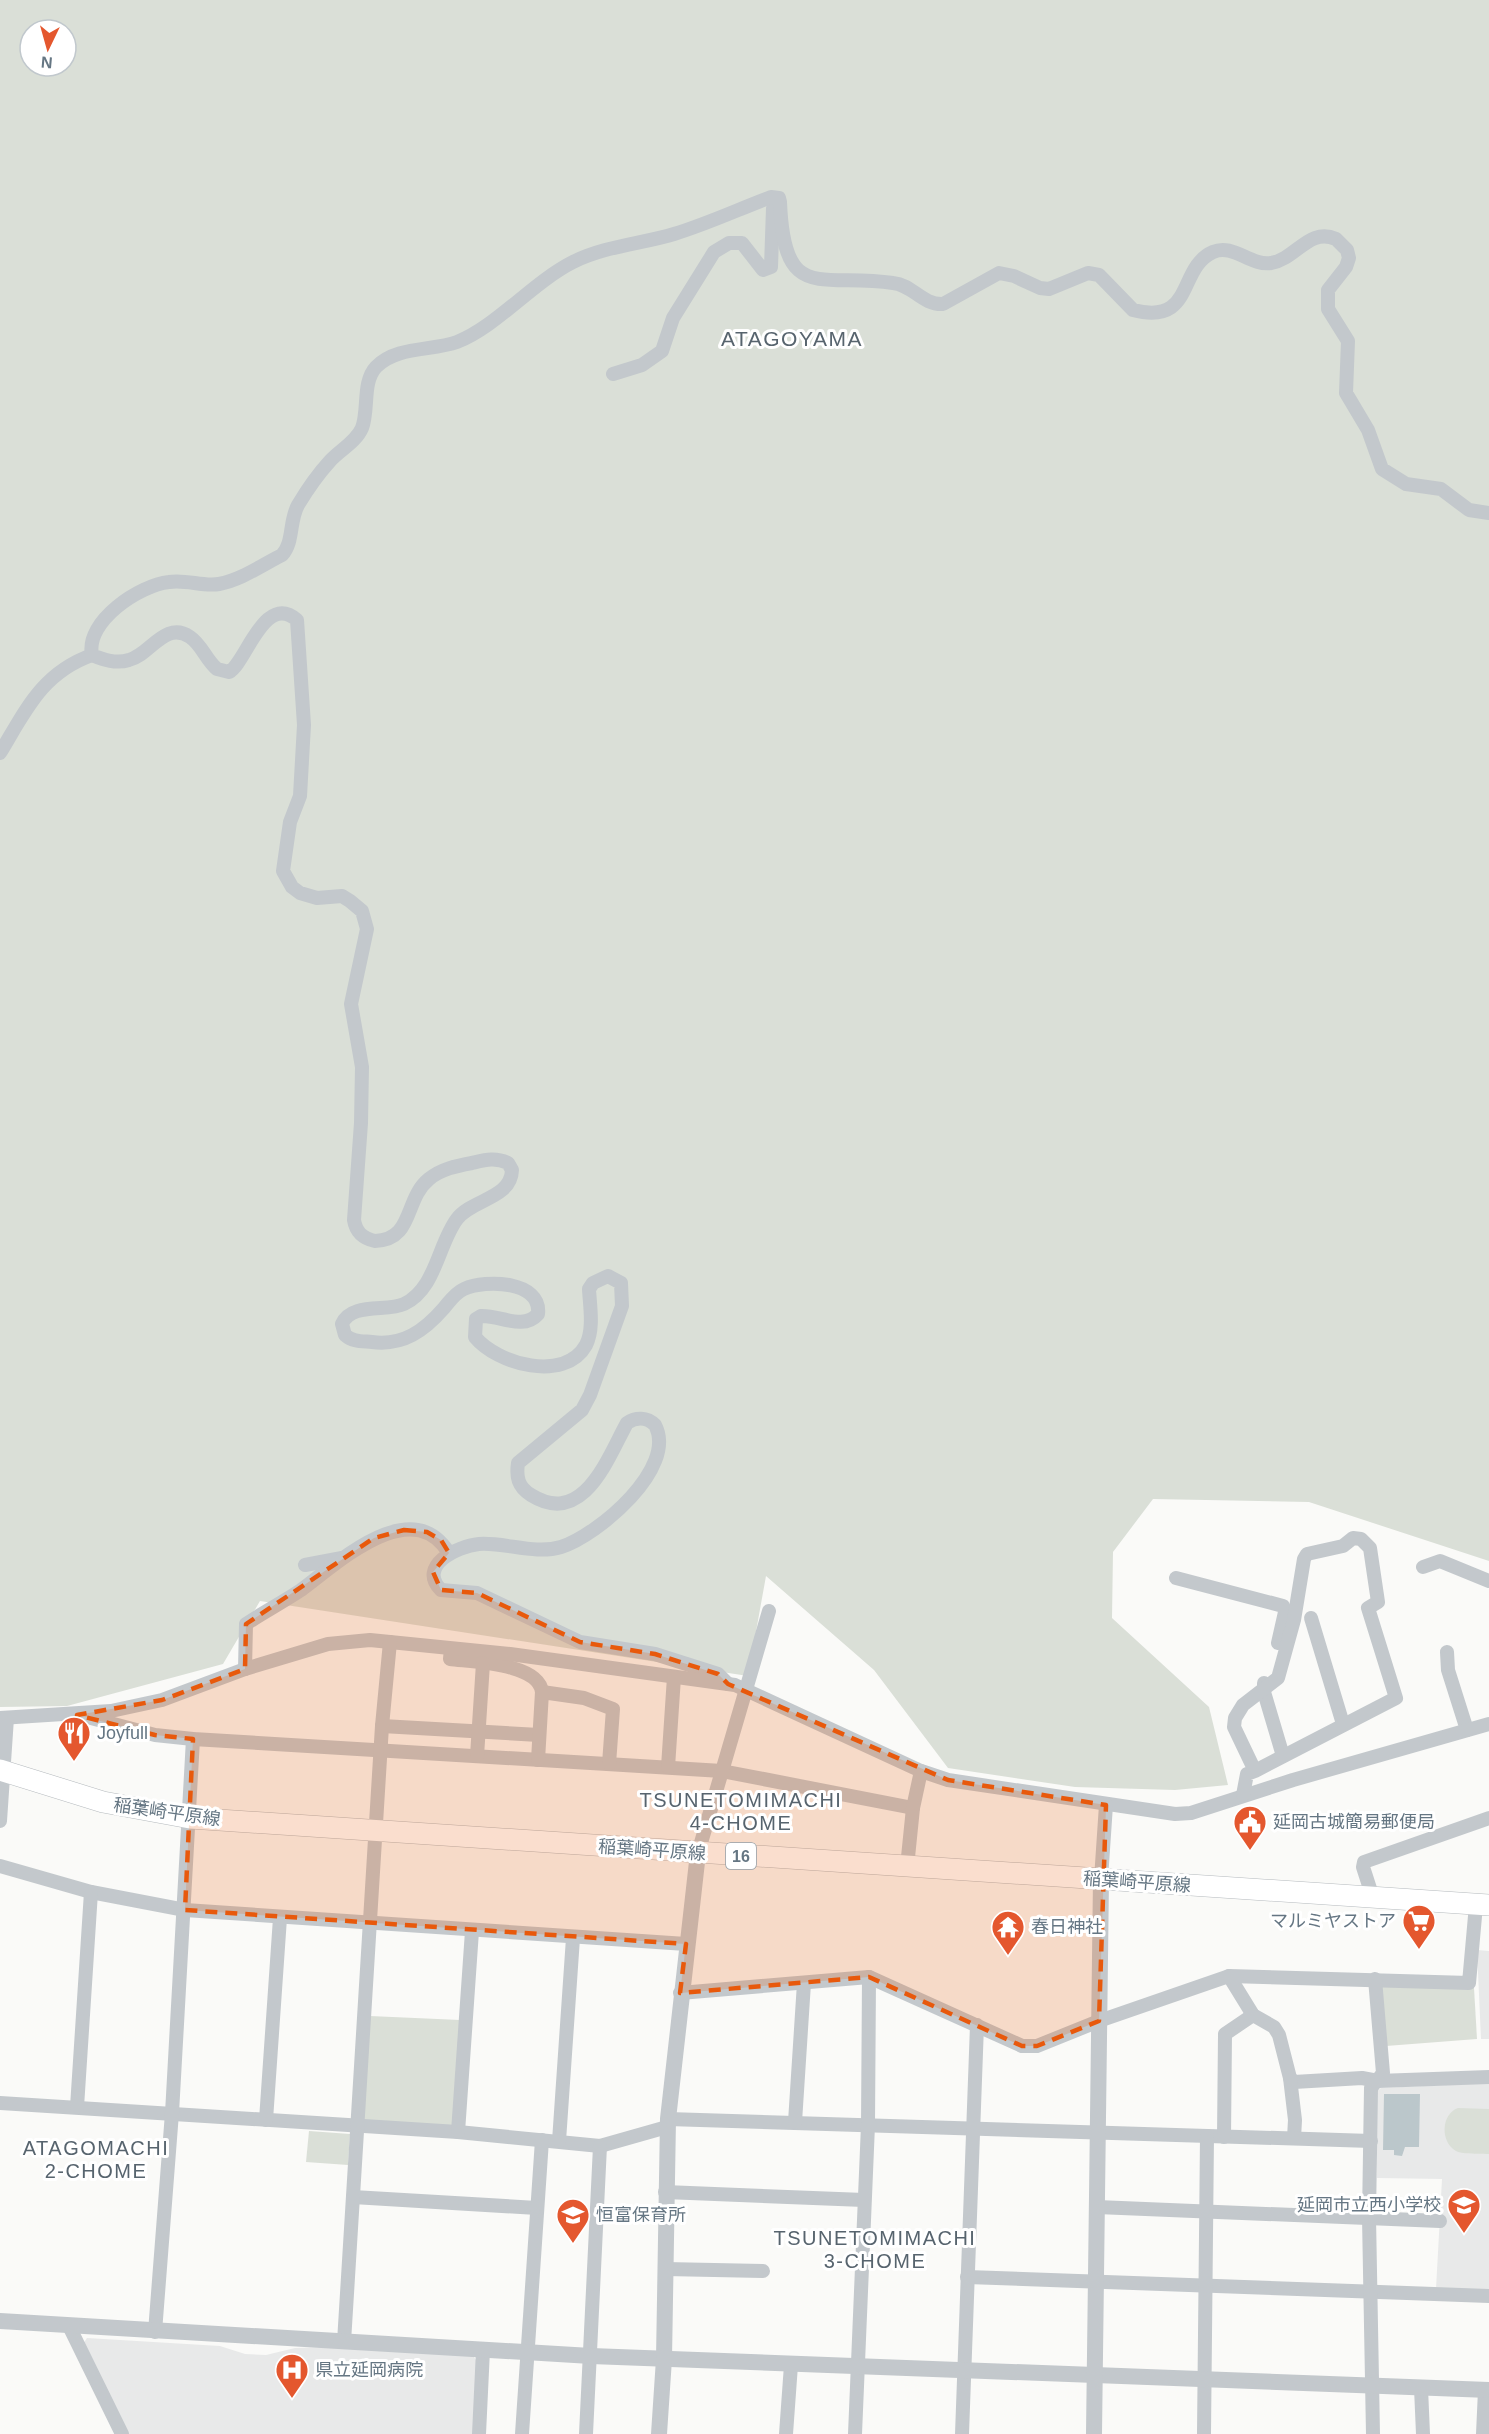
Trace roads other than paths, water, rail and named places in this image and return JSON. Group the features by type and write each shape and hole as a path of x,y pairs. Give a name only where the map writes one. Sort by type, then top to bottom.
{"main road":[{"name":"稲葉崎平原線","path":"1,1770 103,1802 190,1818 1482,1905"}],"street":[{"path":"613,374 642,365 662,351 673,318 714,252 723,245 742,243 763,270 771,267 774,197"},
{"path":"774,197 780,202 784,245 788,257 806,275 831,281 895,283 935,304 943,304 999,273 1049,289 1088,273 1099,275 1133,310 1162,312 1172,308 1182,297 1197,267 1211,252 1225,250 1257,262 1272,263 1316,236 1336,238 1347,250 1349,258 1346,267 1328,291 1328,309 1348,341 1346,387 1348,398 1368,430 1382,469 1406,484 1441,489 1469,510 1489,513"},
{"path":"92,655 92,640 106,619 122,603 144,589 168,582 221,584 282,555 289,548 291,522 298,504 330,461 358,435 362,427 369,379 377,365 397,354 443,345 467,337 558,270 576,260 606,250 674,234 774,197"},
{"path":"0,753 39,689 56,673 92,655 116,662 131,660 165,635 179,633 198,643 217,669 229,672 237,665 260,625 279,615 291,616 297,620 304,725 300,796 290,822 283,871 292,887 300,893 317,898 342,897 350,901 362,911 367,929 351,1004 362,1067 354,1220 356,1227 359,1234 375,1241 394,1236 400,1231 417,1193 427,1180 450,1167 490,1159 508,1162 512,1170 508,1185 500,1193 468,1208 458,1218 429,1276 413,1298 404,1304 356,1311 348,1315 342,1324 345,1335 358,1341 395,1342 424,1329 462,1290 483,1284 516,1287 531,1293 537,1299 538,1314 532,1320 524,1323 481,1316 474,1324 475,1336 491,1352 518,1362 559,1365 579,1354 590,1335 589,1289 593,1283 608,1276 621,1283 622,1306 590,1395 582,1410 518,1463 518,1482 526,1492 547,1501 566,1501 587,1492 599,1477 627,1423 633,1419 642,1418 655,1425 660,1440 657,1462 630,1497 611,1516 559,1547 480,1544 449,1553 442,1558 433,1572 436,1585 441,1590 477,1593 580,1642 655,1654 717,1674 728,1684"},
{"path":"245,1669 246,1623 294,1594 374,1538 404,1530 434,1535 449,1553"},
{"path":"1243,1795 1247,1774 1255,1771 1342,1724 1396,1698 1368,1608 1378,1602 1370,1548 1361,1539 1353,1538 1343,1546 1307,1554 1304,1559 1294,1620 1278,1678 1264,1692 1243,1705 1234,1718 1234,1726 1255,1771"},
{"path":"304,1565 347,1557"},
{"path":"1423,1567 1440,1561 1489,1581"},
{"path":"1176,1578 1283,1606 1285,1612 1271,1674 1264,1684 1264,1692 1283,1756"},
{"path":"659,2434 664,2360 665,2192 668,2123 680,1993 698,1853 769,1611"},
{"path":"1311,1618 1342,1724"},
{"path":"0,1821 4,1718 77,1715 111,1711 162,1700 245,1669 346,1641 390,1642 510,1654 728,1684 747,1689 921,1771 948,1780 982,1787 1175,1814 1191,1813 1243,1795 1489,1724"},
{"path":"344,2342 382,1726 390,1642"},
{"path":"451,1649 450,1659 516,1667 536,1681 542,1692 538,1760"},
{"path":"1447,1652 1448,1671 1467,1730"},
{"path":"477,1756 483,1663"},
{"path":"668,1767 674,1677"},
{"path":"542,1692 584,1698 613,1709 609,1764"},
{"path":"77,1715 155,1735 193,1739 722,1771 913,1808"},
{"path":"382,1726 539,1735"},
{"path":"155,2332 172,2113 193,1739"},
{"path":"907,1867 913,1808 921,1771"},
{"path":"1094,2434 1101,1879 1106,1805"},
{"path":"1373,1898 1363,1867 1364,1862 1489,1818"},
{"path":"0,1866 91,1892 185,1910 686,1944"},
{"path":"77,2107 91,1892"},
{"path":"680,1993 869,1977 1022,2046 1037,2046 1099,2021 1229,1976 1468,1983 1482,1905"},
{"path":"266,2120 280,1918"},
{"path":"458,2133 472,1930"},
{"path":"558,2141 573,1938"},
{"path":"1229,1976 1253,2015 1274,2027 1279,2035 1290,2078 1295,2120 1294,2138"},
{"path":"855,2434 868,2125 869,1977"},
{"path":"1373,2434 1369,2217 1371,2088 1383,2073 1375,1979"},
{"path":"795,2122 804,1983"},
{"path":"1224,2137 1225,2034 1253,2015"},
{"path":"962,2434 962,2372 976,2025"},
{"path":"1290,2078 1294,2082 1362,2078 1378,2080 1489,2077"},
{"path":"0,2103 458,2133 600,2146 668,2123 795,2122 1371,2141"},
{"path":"1204,2434 1207,2136"},
{"path":"522,2434 542,2140"},
{"path":"586,2434 600,2146"},
{"path":"665,2192 864,2200"},
{"path":"353,2197 537,2208"},
{"path":"1097,2207 1440,2221"},
{"path":"665,2269 763,2271"},
{"path":"967,2277 1489,2296"},
{"path":"0,2321 155,2332 664,2360 1487,2390 1483,2434"},
{"path":"69,2326 122,2434"},
{"path":"479,2434 483,2350"},
{"path":"786,2434 791,2365"},
{"path":"1421,2388 1423,2434"}],"place":[{"name":"Joyfull","path":"74,1762"},
{"name":"延岡古城簡易郵便局","path":"1250,1851"},
{"name":"マルミヤストア","path":"1419,1950"},
{"name":"春日神社","path":"1008,1956"},
{"name":"延岡市立西小学校","path":"1464,2234"},
{"name":"恒富保育所","path":"573,2244"},
{"name":"県立延岡病院","path":"292,2399"}],"district":[{"name":"ATAGOYAMA","path":"792,338"},
{"name":"TSUNETOMIMACHI 4-CHOME","path":"741,1812"},
{"name":"ATAGOMACHI 2-CHOME","path":"96,2160"},
{"name":"TSUNETOMIMACHI 3-CHOME","path":"875,2250"}]}
